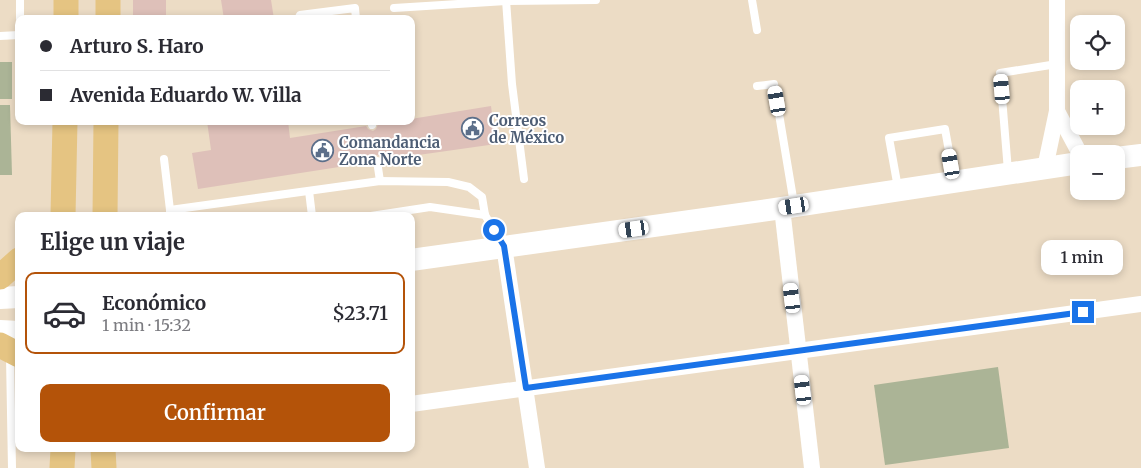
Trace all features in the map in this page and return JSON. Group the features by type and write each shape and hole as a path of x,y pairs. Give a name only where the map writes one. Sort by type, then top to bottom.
{"main road":[{"path":"66,0 66,15"},
{"path":"108,0 108,15"},
{"path":"65,125 60,208 96,212"},
{"path":"105,212 106,125"},
{"path":"0,277 15,264"},
{"path":"62,468 63,452"},
{"path":"103,452 104,468"}],"street":[{"path":"1044,168 1056,111 1057,0"},
{"path":"1056,111 1075,145"},
{"path":"1125,157 1141,155"},
{"path":"415,259 1070,165"},
{"path":"788,207 798,352 812,468"},
{"path":"504,246 537,468"},
{"path":"0,298 15,297"},
{"path":"415,403 1141,304"}],"lane":[{"path":"20,0 20,15"},
{"path":"506,0 512,84 524,179"},
{"path":"394,8 506,0 596,0"},
{"path":"752,0 757,30"},
{"path":"300,15 355,8 356,15"},
{"path":"0,36 15,36"},
{"path":"1008,173 1000,72 1057,64"},
{"path":"757,86 774,84 788,207"},
{"path":"898,190 889,138 945,129 954,182"},
{"path":"164,158 170,212"},
{"path":"377,161 380,181"},
{"path":"176,212 380,181 448,182 469,187 482,197 485,215 504,246"},
{"path":"309,191 312,212"},
{"path":"397,212 430,207 485,215"},
{"path":"10,342 12,468"}],"green space":[{"path":"0,62 12,62 12,99 0,99"},
{"path":"0,105 10,105 12,175 0,175"},
{"path":"998,367 1009,448 885,465 874,385"}],"building":[{"path":"133,0 166,0 166,15 133,15"},
{"path":"221,0 271,0 273,15 223,15"},
{"name":"Comandancia Zona Norte","path":"491,106 496,144 383,160 377,155 373,157 371,162 198,189 192,153 211,150 208,125 288,125 290,138 366,126 373,131 378,125 415,125 415,118"}],"place":[{"name":"Correos de México","path":"473,129"},
{"name":"Comandancia Zona Norte","path":"323,151"}],"route":[{"path":"494,230 504,246 526,388 1083,312"}]}
